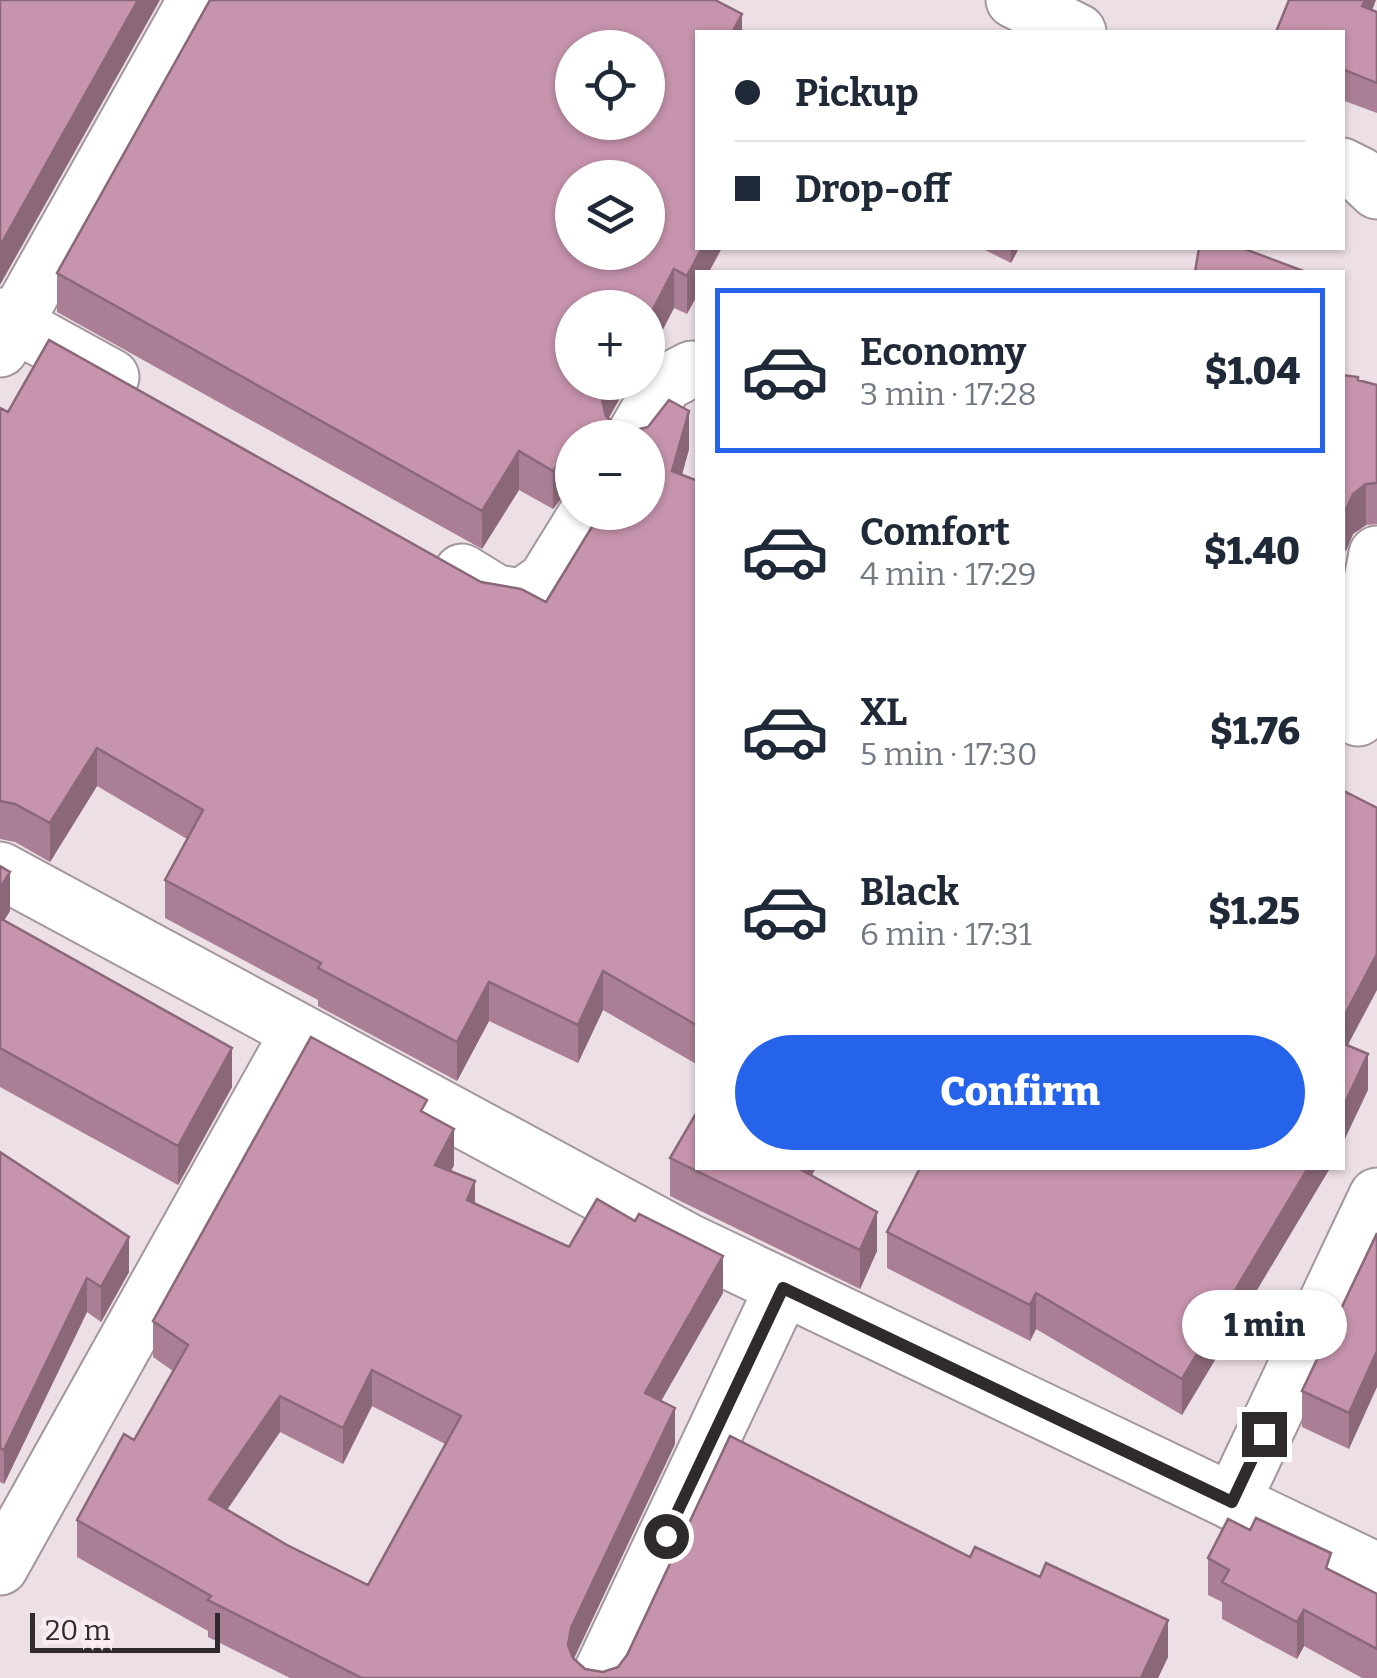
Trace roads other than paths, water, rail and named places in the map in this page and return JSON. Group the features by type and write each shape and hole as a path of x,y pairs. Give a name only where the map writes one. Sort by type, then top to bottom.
{"street":[{"path":"153,399 5,329 196,0"},
{"path":"1014,0 1074,30"},
{"path":"1345,168 1377,191"},
{"path":"644,420 665,384 695,370"},
{"path":"422,550 496,592 522,597 546,580 577,530"},
{"path":"1359,721 1358,650 1377,554"},
{"path":"0,870 687,1241 1377,1572"},
{"path":"5,1548 299,1032"},
{"path":"1232,1502 1377,1196"},
{"path":"599,1678 783,1288"}]}
